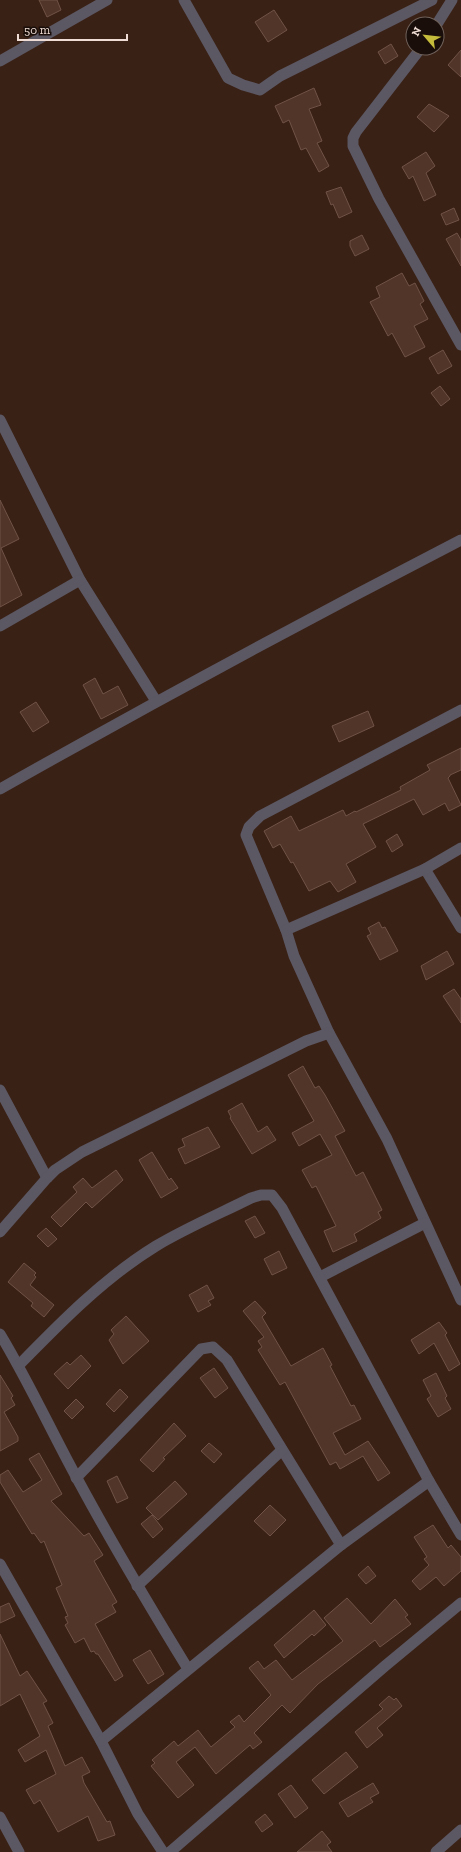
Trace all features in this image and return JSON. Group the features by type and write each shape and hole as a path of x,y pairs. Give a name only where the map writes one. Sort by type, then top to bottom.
{"street":[{"path":"0,61 107,0"},
{"path":"184,0 228,78 243,85 260,90 280,76 432,0"},
{"path":"442,16 452,0"},
{"path":"415,56 356,132 353,138 353,146 379,199 461,345"},
{"path":"0,420 80,580 156,700"},
{"path":"0,789 156,700 461,540"},
{"path":"0,626 80,580"},
{"path":"461,710 260,816 252,822 246,835 286,930 294,956 329,1033 387,1139 461,1300"},
{"path":"286,930 425,869 461,848"},
{"path":"425,869 461,928"},
{"path":"0,1232 55,1170 82,1152 306,1041 329,1033"},
{"path":"0,1090 47,1178"},
{"path":"19,1365 73,1311 116,1274 156,1246 212,1217 261,1195 272,1195 282,1208 320,1277 428,1481 461,1534"},
{"path":"320,1277 425,1223"},
{"path":"0,1334 19,1365 76,1478 188,1669"},
{"path":"76,1478 201,1349 213,1347 227,1360 340,1545"},
{"path":"138,1586 282,1450"},
{"path":"101,1741 340,1545 428,1481"},
{"path":"0,1564 101,1741 138,1814 163,1852"},
{"path":"170,1852 385,1666 461,1603"},
{"path":"0,1817 19,1852"},
{"path":"440,1851 461,1830"}],"building":[{"path":"39,0 57,0 61,10 47,17"},
{"path":"274,10 287,30 268,42 255,22"},
{"path":"391,44 398,56 385,64 378,52"},
{"path":"461,50 461,77 448,65"},
{"path":"314,88 321,105 309,109 322,141 317,143 329,166 319,172 306,148 301,150 289,120 283,123 275,106"},
{"path":"429,104 449,116 434,132 417,117"},
{"path":"426,152 435,166 426,173 436,195 424,201 413,176 409,179 402,167"},
{"path":"341,187 352,212 339,218 333,204 331,205 326,192"},
{"path":"454,208 459,220 446,225 441,214"},
{"path":"457,233 461,240 461,266 446,239"},
{"path":"362,235 369,249 355,256 350,246 350,241"},
{"path":"402,273 409,286 415,283 424,301 420,304 428,319 414,326 425,347 405,357 392,333 388,336 370,302 380,297 376,287"},
{"path":"443,350 452,366 438,374 429,358"},
{"path":"440,386 450,399 441,406 431,393"},
{"path":"0,500 19,539 1,548 22,595 0,607"},
{"path":"95,678 103,694 118,686 128,705 101,719 83,685"},
{"path":"36,702 49,722 33,732 20,712"},
{"path":"368,711 374,726 339,742 332,726"},
{"path":"461,748 461,770 450,775 448,778 461,805 449,811 445,803 423,815 414,799 363,824 376,847 346,864 356,882 338,892 330,881 309,891 293,862 291,863 280,844 273,848 264,831 291,816 299,831 343,810 346,816 355,811 356,812 401,790 400,787 430,770 427,765"},
{"path":"397,834 403,845 392,852 386,841"},
{"path":"379,922 382,928 385,927 398,951 380,960 367,936 371,934 368,928"},
{"path":"447,951 454,964 426,980 421,966"},
{"path":"454,989 461,999 461,1023 443,996"},
{"path":"303,1066 315,1088 319,1086 325,1095 345,1131 335,1136 356,1176 363,1172 382,1210 378,1212 381,1218 354,1234 357,1241 333,1252 324,1231 336,1226 316,1186 312,1188 302,1170 332,1155 320,1134 299,1146 292,1133 314,1121 288,1075"},
{"path":"242,1103 258,1132 267,1126 276,1140 252,1154 230,1118 231,1117 228,1111"},
{"path":"208,1127 220,1147 185,1164 178,1149 185,1146 182,1139"},
{"path":"152,1152 169,1180 171,1178 178,1188 161,1198 139,1160"},
{"path":"116,1170 123,1180 92,1208 86,1202 61,1227 51,1217 77,1192 73,1187 83,1178 92,1188"},
{"path":"255,1216 265,1233 255,1238 245,1221"},
{"path":"46,1228 57,1239 48,1247 37,1236"},
{"path":"279,1251 287,1268 272,1275 264,1259"},
{"path":"24,1263 36,1273 34,1275 36,1277 30,1285 54,1305 44,1317 31,1306 33,1303 8,1282"},
{"path":"207,1285 214,1298 208,1301 211,1305 198,1312 189,1295"},
{"path":"255,1301 266,1313 262,1317 291,1366 323,1348 332,1365 330,1366 351,1406 354,1405 361,1419 333,1433 345,1455 368,1441 390,1473 378,1481 363,1456 340,1469 336,1462 330,1465 285,1382 280,1385 258,1350 262,1347 258,1341 264,1337 243,1311"},
{"path":"126,1316 149,1341 123,1364 109,1340 114,1334 111,1330"},
{"path":"439,1322 447,1333 445,1335 460,1364 449,1371 434,1343 419,1354 411,1340"},
{"path":"81,1355 91,1366 68,1389 54,1374 67,1362 70,1365"},
{"path":"214,1368 228,1388 215,1398 200,1378"},
{"path":"436,1373 447,1396 445,1398 451,1409 438,1417 427,1399 431,1396 423,1380"},
{"path":"0,1375 13,1396 11,1398 15,1405 4,1412 18,1437 18,1441 0,1451"},
{"path":"120,1389 128,1397 114,1412 106,1404"},
{"path":"76,1399 84,1407 72,1419 64,1411"},
{"path":"174,1423 186,1436 163,1458 165,1459 153,1472 140,1460"},
{"path":"209,1443 222,1454 214,1463 201,1451"},
{"path":"39,1453 62,1494 51,1501 84,1536 89,1533 103,1555 94,1561 117,1602 112,1605 116,1612 95,1624 123,1676 115,1681 98,1654 94,1651 91,1652 84,1638 75,1643 65,1625 68,1623 65,1617 68,1616 56,1588 62,1585 44,1541 41,1543 34,1533 32,1534 0,1482 0,1475 8,1470 23,1492 42,1480 29,1459"},
{"path":"117,1476 128,1498 117,1503 107,1481"},
{"path":"175,1481 187,1494 158,1520 146,1508"},
{"path":"270,1505 286,1520 270,1536 254,1521"},
{"path":"152,1515 163,1529 153,1538 141,1524"},
{"path":"433,1525 448,1548 451,1545 461,1557 461,1571 444,1586 436,1577 420,1590 412,1581 429,1565 424,1559 427,1557 414,1537"},
{"path":"368,1566 376,1576 366,1584 358,1575"},
{"path":"347,1598 371,1624 395,1599 408,1615 405,1617 411,1624 380,1647 375,1640 318,1684 290,1713 282,1705 254,1733 262,1742 253,1749 250,1745 216,1774 195,1747 176,1762 194,1785 178,1798 151,1766 155,1763 152,1760 174,1741 178,1746 198,1730 211,1747 235,1727 230,1722 239,1715 244,1722 271,1695 249,1668 258,1661 264,1669 276,1660 292,1680 343,1641 324,1618"},
{"path":"9,1603 15,1616 0,1623 0,1607"},
{"path":"314,1610 326,1625 314,1636 312,1634 284,1658 274,1645"},
{"path":"0,1634 20,1676 27,1671 47,1701 43,1703 53,1723 48,1726 65,1766 82,1757 90,1772 82,1776 84,1783 107,1822 110,1821 115,1835 98,1841 88,1816 58,1832 40,1800 34,1804 26,1790 56,1774 46,1750 25,1762 18,1750 40,1736 20,1694 0,1706"},
{"path":"150,1650 164,1674 148,1684 133,1660"},
{"path":"389,1696 394,1700 396,1698 402,1706 377,1728 383,1735 367,1748 355,1732 383,1709 379,1705"},
{"path":"346,1752 358,1767 324,1794 312,1780"},
{"path":"373,1783 379,1793 370,1798 373,1802 348,1817 339,1803"},
{"path":"291,1785 308,1808 295,1818 278,1794"},
{"path":"265,1814 273,1824 262,1832 255,1822"},
{"path":"322,1831 331,1842 327,1845 332,1852 297,1852"}]}
